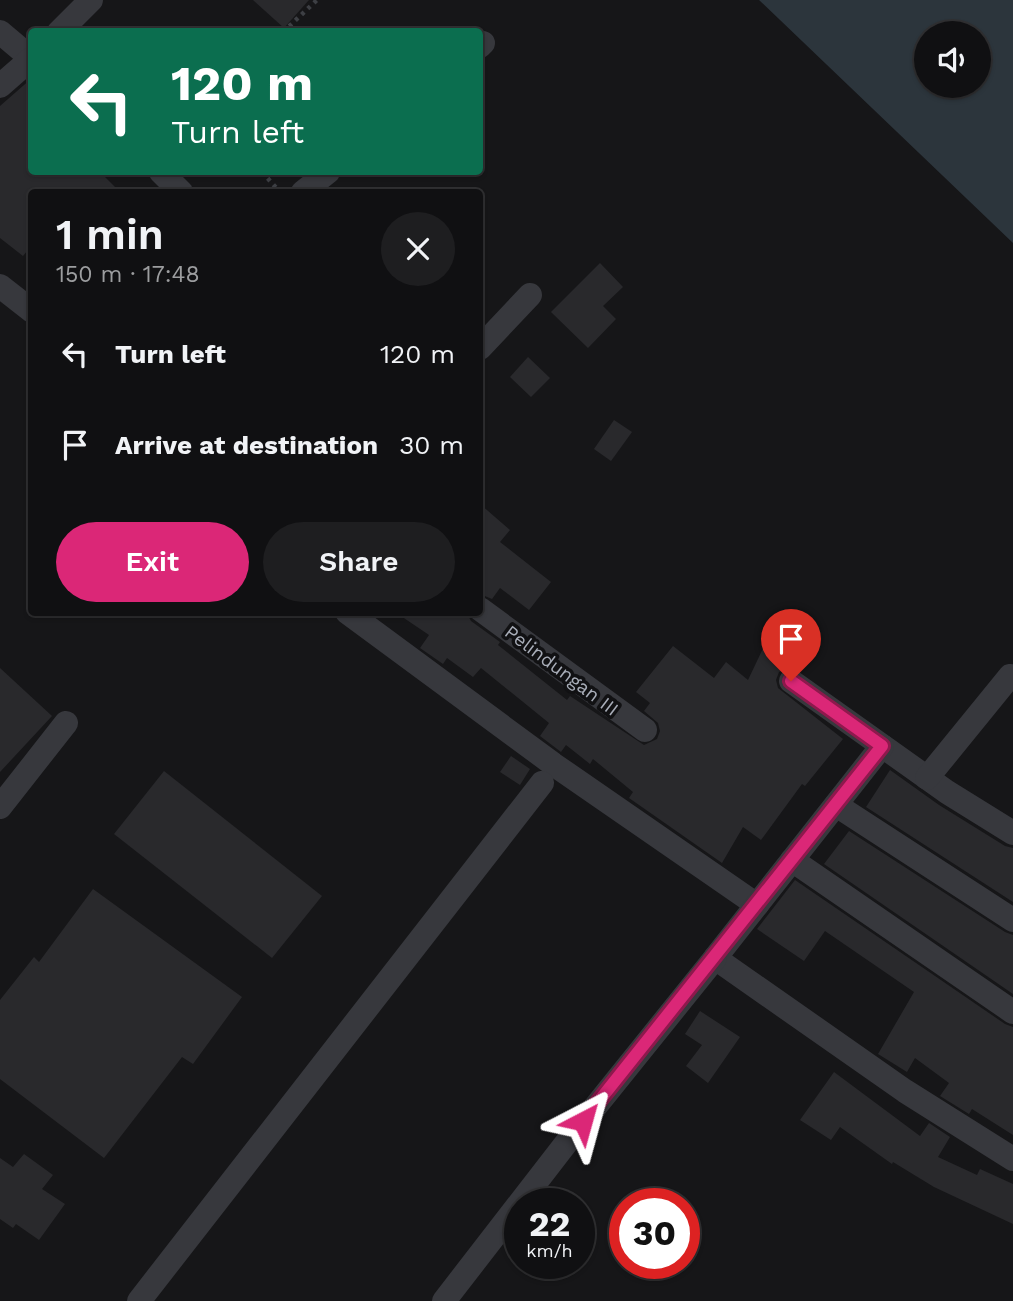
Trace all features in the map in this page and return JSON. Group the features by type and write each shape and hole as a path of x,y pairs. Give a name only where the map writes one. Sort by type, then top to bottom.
{"street":[{"path":"63,28 91,0"},
{"path":"0,32 28,56"},
{"path":"0,86 28,62"},
{"path":"164,175 178,189"},
{"path":"307,189 324,175"},
{"path":"0,286 28,308"},
{"path":"483,345 530,295"},
{"name":"Pelindungan III","path":"483,611 645,730"},
{"path":"352,616 553,764 757,905"},
{"path":"927,778 1010,676"},
{"path":"791,681 927,778 1013,833"},
{"path":"0,807 66,723"},
{"path":"444,1301 882,746"},
{"path":"139,1301 542,783"},
{"path":"836,805 1013,920"},
{"path":"793,860 1013,1012"},
{"path":"716,958 905,1091 1013,1159"}],"path":[{"path":"288,28 317,0"},
{"path":"265,175 278,189"}],"shaded area":[{"path":"759,0 1013,0 1013,243"}],"building":[{"path":"253,0 309,0 284,28"},
{"path":"28,82 28,175 103,175 117,189 28,189 28,250 23,256 0,238 0,106"},
{"path":"600,263 623,287 603,306 616,319 588,348 551,312"},
{"path":"528,357 550,378 531,397 510,377"},
{"path":"614,420 632,432 611,461 594,449"},
{"path":"483,507 510,530 500,542 551,582 529,610 500,588 492,599 483,595"},
{"path":"401,616 468,616 471,621 500,642 498,645 567,700 570,696 644,745 657,739 660,731 658,723 644,711 650,703 636,692 673,646 714,678 726,662 748,680 774,625 813,643 801,670 792,666 779,672 776,680 778,688 843,739 805,786 802,784 761,840 743,827 722,863 629,798 633,792 593,759 590,764 566,745 561,752 540,736 549,723 481,668 473,677 447,658 443,664 420,648 429,635"},
{"path":"0,668 52,716 0,772"},
{"path":"511,756 530,769 520,785 500,772"},
{"path":"890,770 939,805 1005,846 1013,848 1013,902 866,807"},
{"path":"164,771 322,896 272,958 114,834"},
{"path":"849,831 1013,935 1013,994 824,864"},
{"path":"795,880 1013,1027 1013,1135 972,1109 969,1114 940,1096 949,1083 915,1058 907,1072 878,1054 914,992 825,931 804,961 757,929"},
{"path":"93,889 242,997 193,1064 182,1057 104,1158 0,1079 0,1000 34,957 39,962"},
{"path":"700,1011 740,1037 708,1083 686,1066 702,1045 685,1034"},
{"path":"834,1072 920,1136 929,1123 950,1137 938,1157 977,1175 980,1169 1013,1184 1013,1224 934,1187 893,1162 892,1164 840,1127 831,1140 800,1120"},
{"path":"24,1154 53,1175 42,1189 65,1204 39,1240 16,1224 13,1228 0,1219 0,1158 13,1167"}],"route":[{"path":"583,1121 716,958 882,746 791,681"}]}
